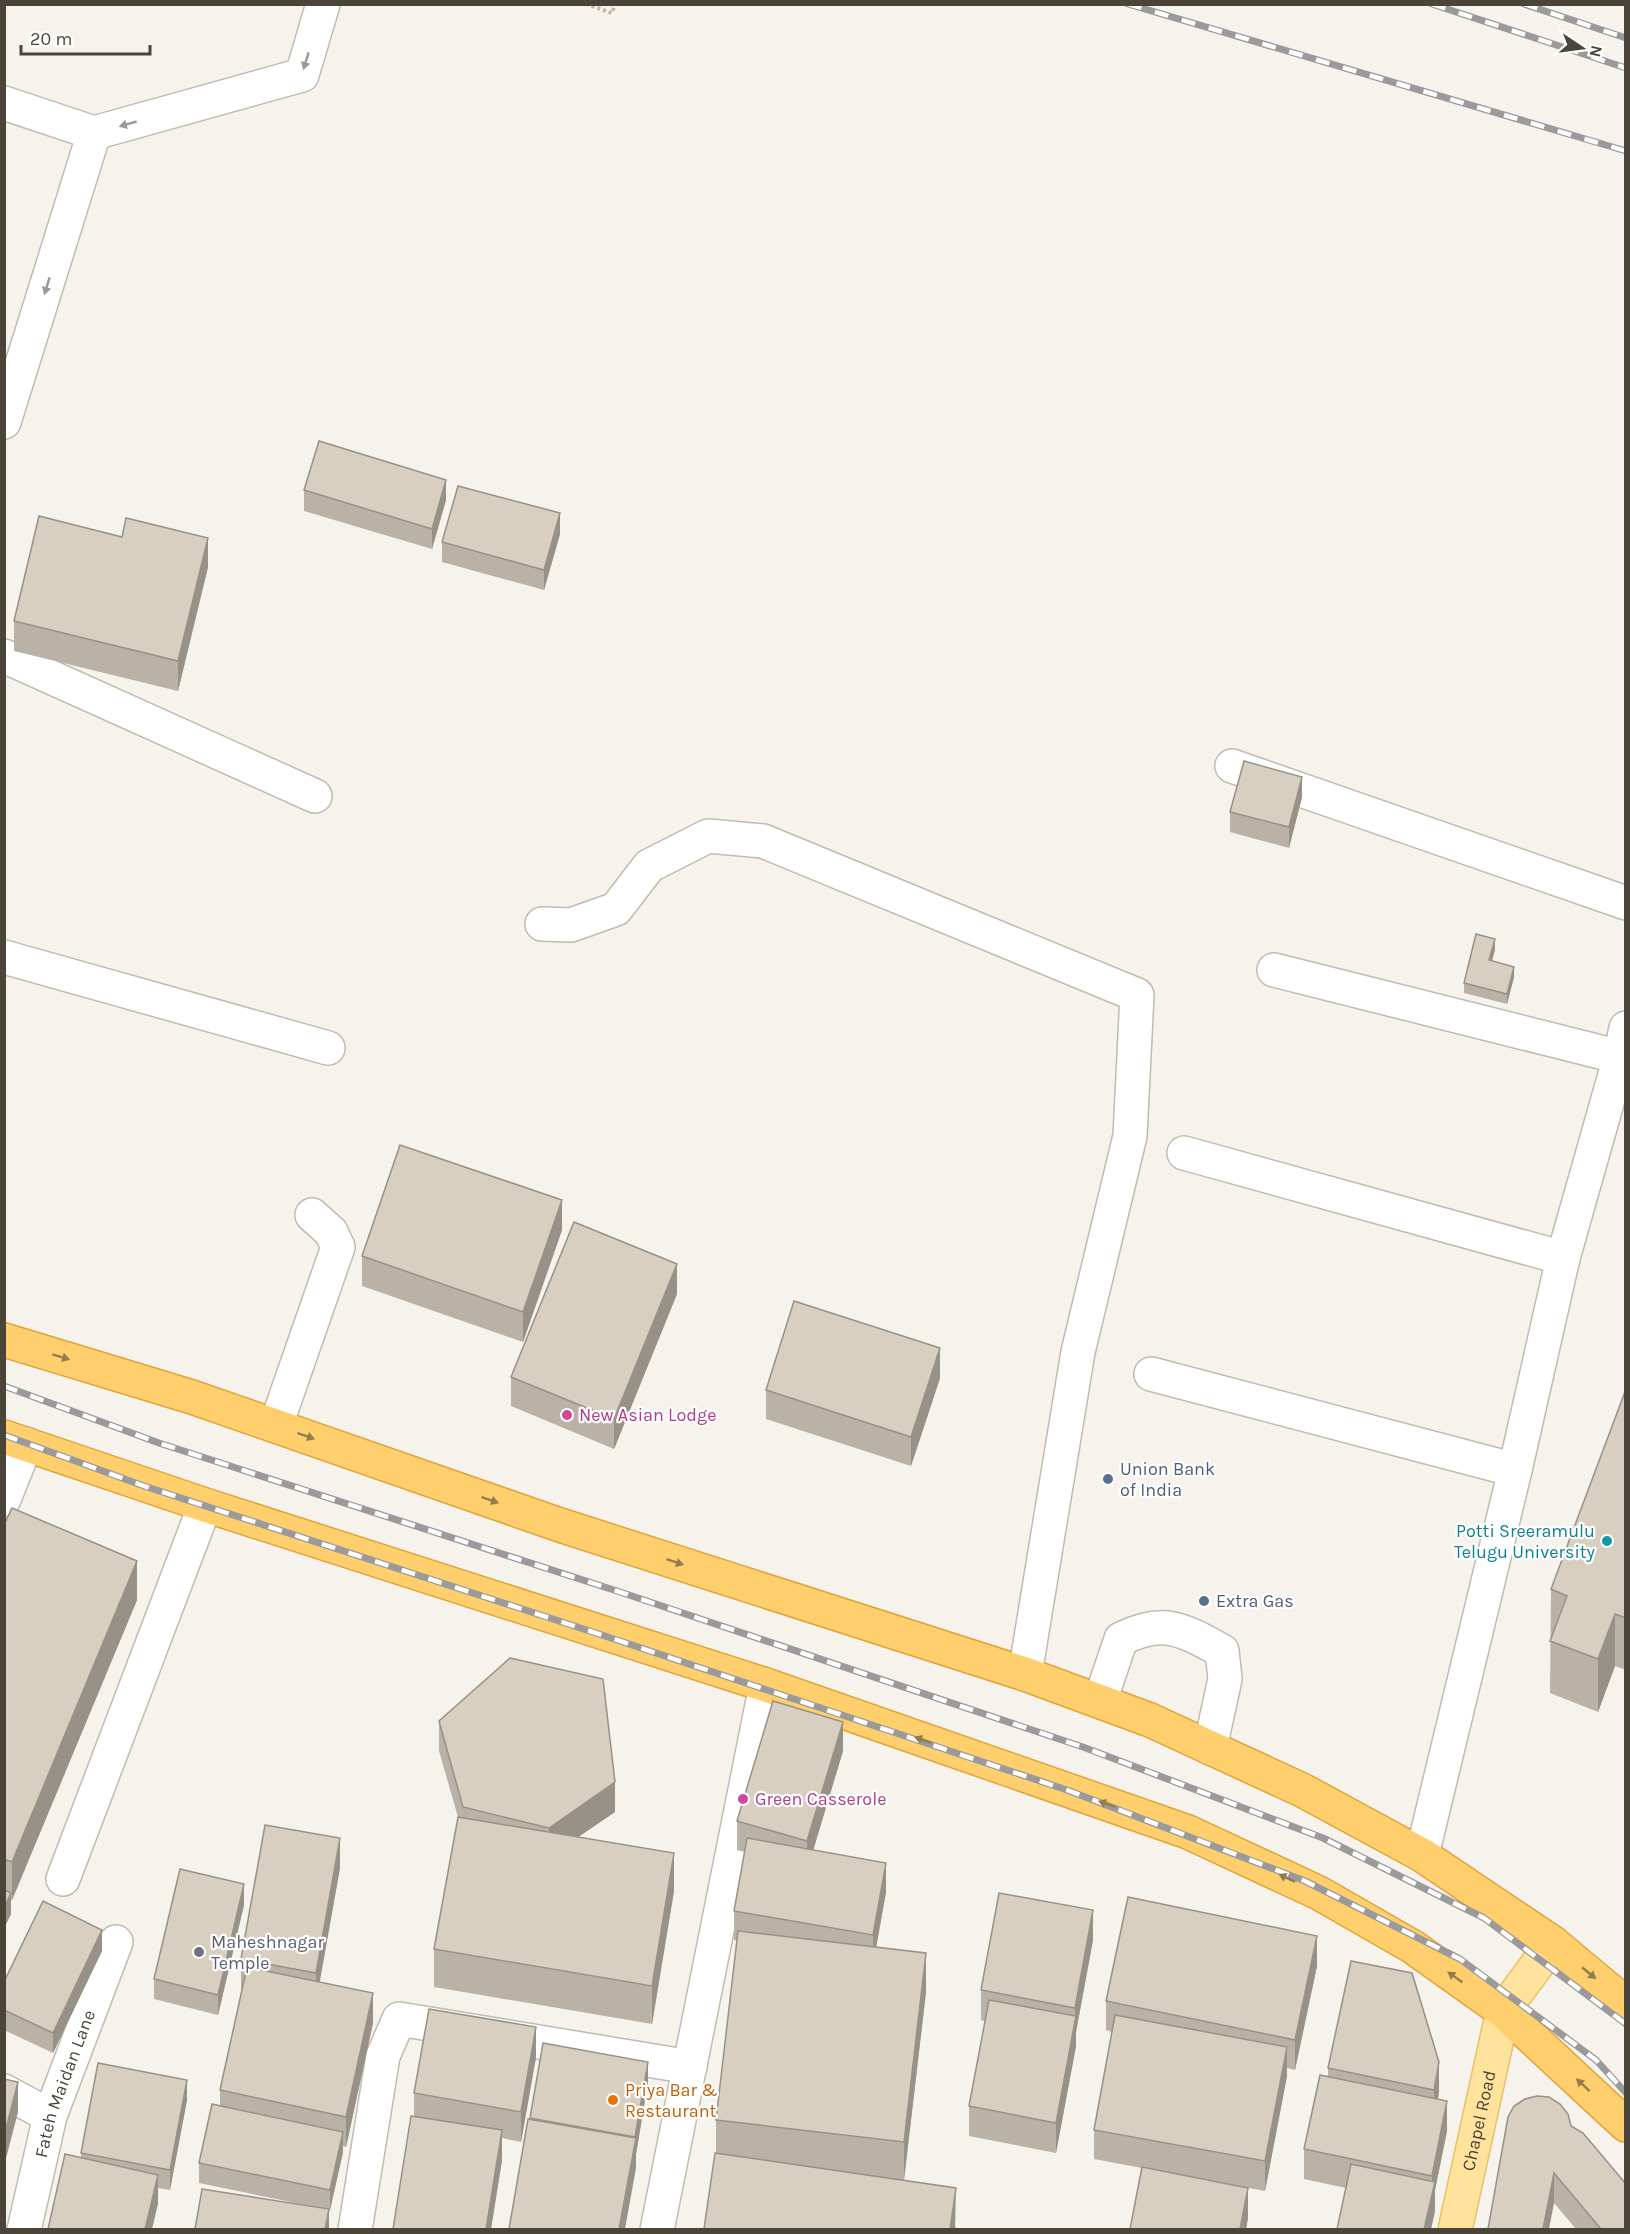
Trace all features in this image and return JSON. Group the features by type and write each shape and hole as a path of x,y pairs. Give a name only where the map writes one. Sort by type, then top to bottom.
{"highway":[{"path":"4,1340 192,1397 560,1525 1025,1674 1150,1720 1302,1790 1422,1855 1553,1943 1626,2004"},
{"path":"15,1441 205,1505 766,1685 1188,1832 1319,1893 1413,1947 1503,2011 1626,2126"}],"main road":[{"path":"1503,2011 1553,1943"},
{"name":"Chapel Road","path":"1455,2229 1503,2011"}],"street":[{"path":"4,103 94,133 302,75 322,4"},
{"path":"4,422 94,133"},
{"path":"4,656 315,796"},
{"path":"1232,766 1626,903"},
{"path":"542,924 571,925 616,909 649,866 708,836 763,841 1137,995 1130,1136 1078,1352 1025,1674"},
{"path":"4,957 328,1048"},
{"path":"1274,970 1623,1042 1563,1258 1515,1470 1422,1855"},
{"path":"1184,1153 1563,1258"},
{"path":"276,1425 338,1247 331,1232 312,1215"},
{"path":"1151,1374 1515,1470"},
{"path":"4,1499 15,1441"},
{"path":"63,1879 205,1505"},
{"path":"1100,1701 1121,1640 1141,1629 1170,1627 1204,1641 1222,1651 1225,1679 1210,1748"},
{"path":"657,2229 766,1685"},
{"name":"Fateh Maidan Lane","path":"24,2229 50,2116 116,1942"},
{"path":"355,2229 382,2056 399,2019 690,2067"},
{"path":"4,2091 50,2116"}],"path":[{"path":"586,4 612,13 615,4"}],"building":[{"path":"319,441 446,480 432,529 304,490"},
{"path":"458,486 560,513 544,570 442,542"},
{"path":"39,516 122,537 126,518 208,538 178,661 14,621"},
{"path":"1244,761 1302,777 1289,827 1230,812"},
{"path":"1476,934 1495,939 1489,960 1514,967 1507,994 1464,983"},
{"path":"400,1145 562,1200 523,1312 362,1256"},
{"path":"574,1222 677,1264 614,1419 511,1377"},
{"path":"794,1301 940,1348 911,1437 766,1390"},
{"name":"Potti Sreeramulu Telugu University","path":"1626,1389 1626,1618 1615,1614 1598,1659 1550,1641 1567,1596 1551,1589"},
{"path":"12,1508 137,1561 12,1862 4,1859 4,1525"},
{"path":"510,1658 603,1679 615,1782 549,1828 463,1807 439,1721"},
{"path":"773,1701 843,1722 807,1841 737,1821"},
{"path":"458,1817 674,1853 652,1986 434,1949"},
{"path":"265,1825 340,1838 316,1973 241,1959"},
{"path":"747,1838 886,1863 873,1935 734,1911"},
{"name":"Maheshnagar Temple","path":"180,1869 244,1884 218,1995 154,1979"},
{"path":"4,1890 11,1893 4,1908"},
{"path":"999,1893 1093,1910 1075,2008 981,1990"},
{"path":"1128,1897 1317,1936 1295,2040 1106,2001"},
{"path":"43,1901 102,1930 53,2033 4,2010 4,1982"},
{"path":"738,1931 926,1953 904,2142 716,2120"},
{"path":"1351,1961 1412,1973 1439,2062 1434,2090 1328,2068"},
{"path":"247,1967 373,1993 346,2117 220,2090"},
{"path":"989,2000 1076,2016 1056,2123 969,2106"},
{"path":"429,2009 536,2027 521,2112 414,2093"},
{"path":"1115,2015 1287,2047 1265,2161 1094,2130"},
{"path":"543,2043 648,2062 635,2137 530,2118"},
{"path":"98,2063 187,2080 170,2170 81,2153"},
{"path":"1320,2075 1447,2101 1432,2176 1304,2149"},
{"path":"4,2079 18,2082 4,2136"},
{"path":"1537,2096 1549,2097 1560,2104 1568,2114 1571,2126 1583,2133 1626,2184 1626,2229 1601,2229 1554,2173 1543,2229 1488,2229 1508,2117 1514,2106 1525,2099"},
{"path":"212,2104 343,2132 330,2190 199,2163"},
{"path":"411,2116 502,2130 486,2229 393,2229"},
{"path":"528,2119 636,2138 619,2229 509,2229"},
{"path":"715,2153 956,2188 950,2229 704,2229"},
{"path":"65,2154 158,2175 145,2229 48,2229"},
{"path":"1351,2164 1435,2182 1424,2229 1337,2229"},
{"path":"1142,2167 1248,2188 1240,2229 1130,2229"},
{"path":"202,2189 329,2209 325,2229 195,2229"}],"railway":[{"path":"1128,4 1626,151"},
{"path":"1432,4 1626,68"},
{"path":"1524,4 1626,38"},
{"path":"4,1386 159,1443 620,1592 1083,1747 1323,1838 1484,1918 1626,2024"},
{"path":"4,1435 144,1486 1067,1790 1305,1881 1460,1959 1596,2060 1626,2093"}],"place":[{"name":"New Asian Lodge","path":"567,1415"},
{"name":"Union Bank of India","path":"1108,1479"},
{"name":"Potti Sreeramulu Telugu University","path":"1607,1541"},
{"name":"Extra Gas","path":"1204,1601"},
{"name":"Green Casserole","path":"743,1799"},
{"name":"Maheshnagar Temple","path":"199,1952"},
{"name":"Priya Bar & Restaurant","path":"613,2100"}]}
